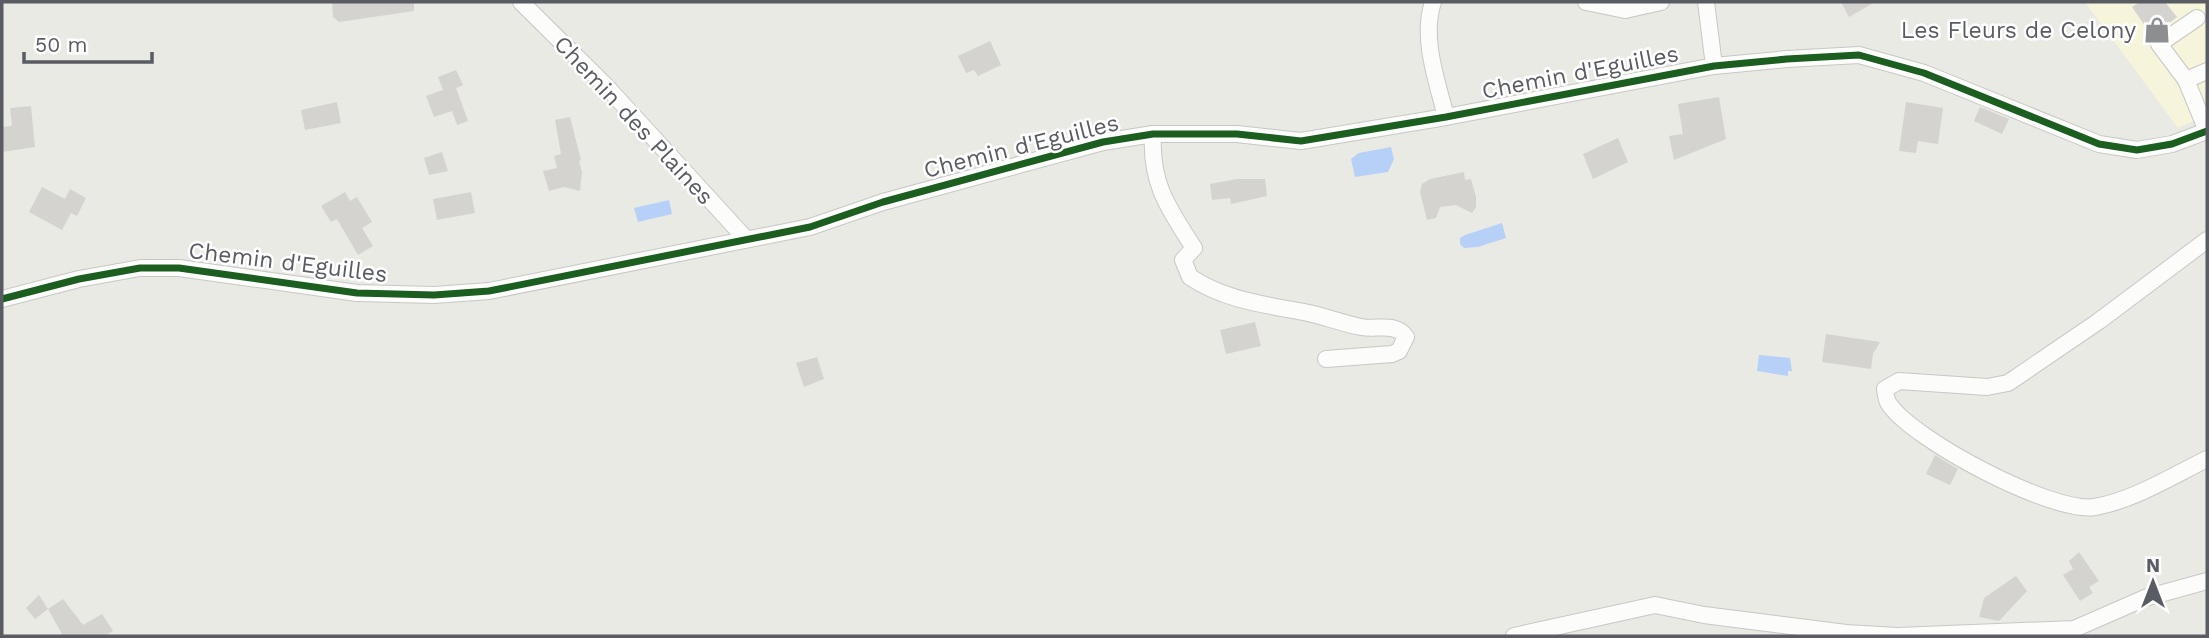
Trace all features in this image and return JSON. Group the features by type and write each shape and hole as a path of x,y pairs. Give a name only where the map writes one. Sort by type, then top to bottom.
{"street":[{"name":"Chemin des Plaines","path":"522,2 606,86 746,239"},
{"path":"1433,2 1429,13 1429,40 1446,117"},
{"path":"1586,2 1625,10 1661,2"},
{"path":"1706,2 1714,66"},
{"path":"2197,18 2159,44 2186,80 2207,131"},
{"name":"Chemin d'Eguilles","path":"2,299 79,279 140,268 179,268 357,293 434,295 489,292 680,256 746,239 810,227 883,201 1035,158 1153,134 1237,134 1301,141 1446,117 1714,66 1859,55 1924,73 2099,144 2137,149 2172,144 2207,131"},
{"path":"2186,80 2207,71"},
{"path":"1153,134 1152,147 1162,200 1194,248 1183,260 1190,277 1224,294 1260,306 1300,311 1373,329 1391,327 1401,330 1406,337 1399,351 1391,354 1326,359"},
{"path":"2207,240 2099,321 2008,383 1987,387 1899,381 1885,389 1888,403 1939,448 2050,498 2091,508 2121,500 2207,459"},
{"path":"1514,636 1655,605 1703,615 1846,633 1897,636 1981,635 2074,629 2145,598 2207,581"}],"shaded area":[{"path":"2085,2 2207,2 2207,115 2178,128"}],"water":[{"path":"1391,147 1394,159 1388,172 1355,177 1351,159 1359,153"},
{"path":"669,200 672,214 638,222 634,208"},
{"path":"1502,223 1506,238 1478,247 1464,248 1460,244 1460,238 1465,235"},
{"path":"1759,355 1790,358 1792,371 1788,371 1788,376 1757,371"}],"building":[{"path":"332,2 414,2 414,11 339,22 333,17"},
{"path":"1841,2 1875,2 1849,17"},
{"path":"2140,2 2165,2 2177,17 2152,36 2132,7"},
{"path":"990,41 1001,65 978,76 974,70 966,73 958,56"},
{"path":"456,70 463,85 456,88 468,121 457,125 452,111 434,117 426,96 443,90 438,77"},
{"path":"1719,97 1726,139 1674,160 1669,136 1683,134 1678,104"},
{"path":"337,102 341,123 305,130 301,110"},
{"path":"1906,102 1943,108 1938,144 1918,141 1916,153 1899,151"},
{"path":"31,106 35,147 2,152 2,127 12,126 10,108"},
{"path":"1980,107 2009,119 2002,134 1974,121"},
{"path":"570,117 581,160 580,191 564,187 549,191 543,171 557,168 554,156 561,154 555,120"},
{"path":"1618,138 1628,162 1593,179 1583,154"},
{"path":"442,152 448,171 429,175 424,158"},
{"path":"1464,172 1465,180 1471,179 1476,197 1476,207 1472,213 1456,205 1440,207 1436,218 1427,220 1420,192 1422,184 1430,179"},
{"path":"1237,179 1265,179 1267,196 1231,204 1230,198 1212,200 1210,184"},
{"path":"42,187 65,199 70,189 86,198 77,216 71,213 62,230 29,212"},
{"path":"345,192 350,201 357,197 372,222 362,228 373,246 358,255 337,219 331,222 321,206"},
{"path":"471,192 475,213 437,220 433,199"},
{"path":"1255,322 1261,346 1226,354 1220,330"},
{"path":"1826,334 1880,342 1873,354 1871,369 1822,362"},
{"path":"817,357 824,379 804,387 796,363"},
{"path":"1935,455 1958,469 1950,485 1926,474"},
{"path":"2079,552 2099,581 2089,587 2093,593 2080,601 2063,575 2073,569 2069,561"},
{"path":"2016,576 2027,591 1999,621 1979,617 1984,598"},
{"path":"39,595 48,609 35,619 26,608"},
{"path":"63,599 83,625 102,614 113,631 105,636 63,636 48,609"}],"cycle path":[{"path":"2,299 79,279 140,268 179,268 357,293 434,295 489,291 810,227 883,202 1103,142 1153,134 1237,134 1301,141 1446,117 1714,66 1787,59 1859,55 1924,73 2099,144 2137,150 2172,144 2207,131"}],"place":[{"name":"Les Fleurs de Celony","path":"2157,30"}]}
